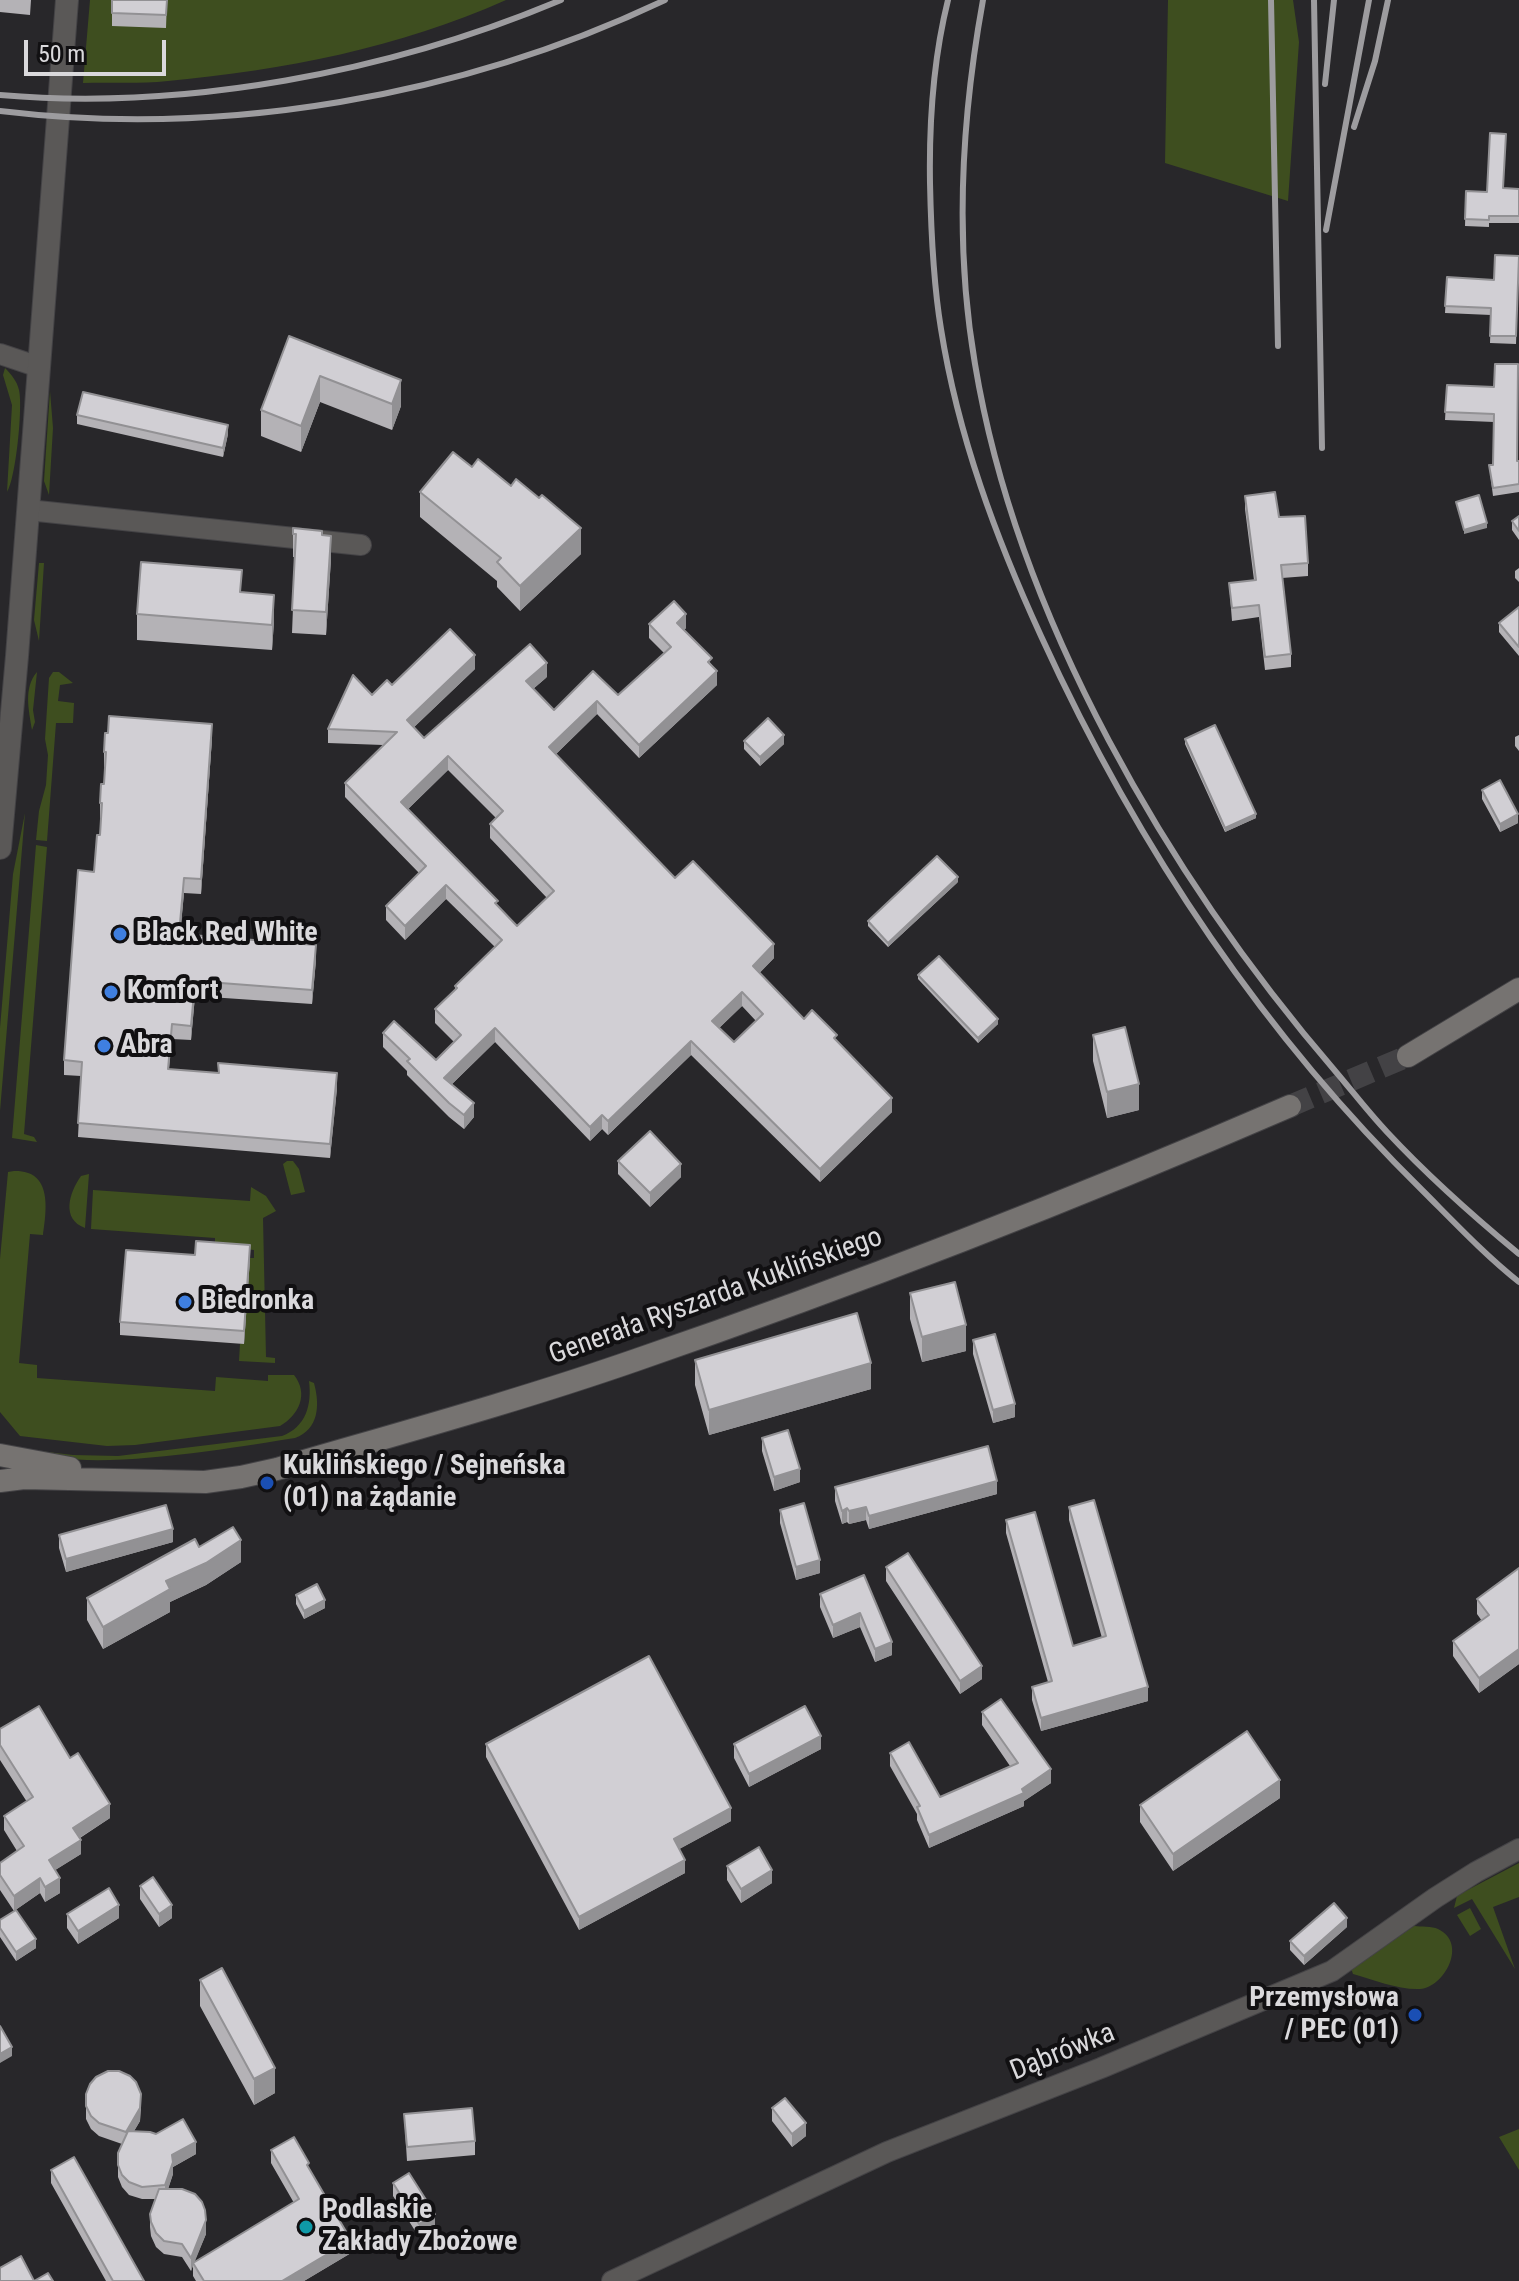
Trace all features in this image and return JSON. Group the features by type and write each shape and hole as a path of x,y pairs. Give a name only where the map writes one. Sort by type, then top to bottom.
{"main road":[{"path":"1408,1056 1519,989"},
{"name":"Generała Ryszarda Kuklińskiego","path":"0,1481 24,1478 205,1482 277,1469 580,1378 733,1325 919,1256 1183,1152 1290,1106"},
{"name":"Generała Ryszarda Kuklińskiego","path":"0,1455 146,1480"}],"street":[{"path":"0,848 67,0"},
{"path":"0,354 39,367"},
{"path":"28,510 361,545"},
{"name":"Dąbrówka","path":"612,2281 887,2152 1101,2068 1332,1971 1435,1898 1519,1849"}],"green space":[{"path":"90,0 506,0 466,17 383,44 298,63 168,81 83,83"},
{"path":"1168,0 1293,0 1299,42 1288,201 1165,163"},
{"path":"5,368 17,384 20,398 16,458 7,492 12,405 3,375"},
{"path":"50,391 53,428 49,495 44,481"},
{"path":"39,563 44,563 39,641 34,620"},
{"path":"37,672 33,710 35,722 32,730 28,692"},
{"path":"53,672 59,672 73,683 60,685 58,701 74,703 73,723 56,723 47,841 36,840 46,785 48,755 45,739 49,678"},
{"path":"25,813 0,1111 0,1028 13,874"},
{"path":"36,845 47,847 24,1134 34,1137 37,1142 12,1138"},
{"path":"293,1161 299,1169 305,1192 291,1195 283,1164"},
{"path":"8,1172 35,1177 41,1184 46,1203 43,1235 30,1234 19,1363 37,1365 37,1378 215,1391 216,1377 268,1381 268,1375 294,1375 301,1389 301,1397 292,1416 280,1426 135,1445 107,1446 20,1436 0,1412 0,1259"},
{"path":"89,1174 85,1228 73,1218 70,1205 81,1176"},
{"path":"251,1187 266,1196 276,1211 263,1218 266,1357 275,1358 275,1363 239,1361 240,1344 244,1344 250,1258 254,1258 254,1250 215,1246 215,1238 91,1229 93,1190 250,1201"},
{"path":"309,1381 314,1383 316,1391 316,1415 309,1429 295,1438 121,1460 54,1457 31,1450 118,1456 282,1436 297,1427 306,1414"},
{"path":"1519,1863 1519,1897 1493,1907 1515,1969 1472,1899 1454,1908 1457,1896"},
{"path":"1470,1908 1481,1929 1470,1936 1457,1915"},
{"path":"1414,1926 1438,1929 1451,1944 1450,1964 1438,1981 1412,1989 1353,1974 1351,1968"},
{"path":"1519,2129 1519,2170 1499,2137"}],"building":[{"path":"112,0 167,0 166,15 112,13"},
{"path":"1490,133 1506,134 1503,188 1519,189 1519,216 1465,219 1466,191 1487,192"},
{"path":"1495,255 1519,256 1516,336 1490,336 1491,308 1445,306 1447,277 1494,280"},
{"path":"289,336 401,380 392,404 320,376 301,426 261,410"},
{"path":"1495,364 1518,364 1519,484 1493,488 1489,465 1493,465 1494,414 1445,412 1447,385 1494,387"},
{"path":"83,392 228,425 223,448 77,415"},
{"path":"453,452 472,467 478,459 511,486 516,479 539,498 542,495 581,528 520,586 497,562 501,558 420,492"},
{"path":"1275,492 1279,517 1305,516 1308,563 1281,565 1291,654 1265,657 1259,605 1232,608 1229,583 1256,580 1245,496"},
{"path":"1479,495 1487,523 1464,530 1456,502"},
{"path":"1519,516 1519,531 1512,521"},
{"path":"293,528 322,531 322,535 331,536 326,612 292,610 296,534 293,534"},
{"path":"141,562 242,570 240,592 274,595 272,625 137,614"},
{"path":"674,601 686,614 677,623 712,658 708,662 717,671 639,745 597,701 549,747 675,878 693,861 774,944 753,966 804,1019 812,1010 837,1035 834,1038 892,1098 820,1169 691,1041 608,1121 602,1115 590,1127 495,1028 444,1078 474,1103 464,1115 407,1061 410,1059 383,1033 394,1021 436,1060 461,1035 435,1009 502,940 446,885 405,926 386,906 426,866 345,783 397,732 328,729 353,675 372,695 387,680 392,685 450,629 475,655 407,720 424,738 530,644 547,663 526,681 554,710 593,671 618,695 671,647 649,624","holes":["448,756 503,811 490,824 554,891 517,926 495,903 498,901 401,802","742,992 763,1014 734,1042 712,1021"]},
{"path":"1519,607 1519,647 1499,623"},
{"path":"109,716 212,724 201,879 184,878 179,934 316,945 312,990 195,981 191,1026 172,1024 168,1069 219,1073 218,1063 337,1073 330,1144 78,1123 82,1062 64,1060 78,870 94,872 97,835 100,835 101,784 104,784 105,733 108,733"},
{"path":"768,718 784,735 760,757 744,741"},
{"path":"1215,725 1256,814 1225,828 1185,739"},
{"path":"1500,780 1518,814 1500,824 1482,790"},
{"path":"937,856 958,877 888,943 868,921"},
{"path":"939,956 998,1019 978,1038 918,975"},
{"path":"1125,1027 1139,1084 1107,1092 1093,1035"},
{"path":"650,1131 681,1164 650,1193 618,1161"},
{"name":"Biedronka","path":"196,1241 250,1245 244,1331 120,1322 126,1250 195,1255"},
{"path":"955,1282 966,1325 922,1337 910,1293"},
{"path":"857,1313 871,1363 709,1410 695,1360"},
{"path":"995,1334 1015,1404 993,1410 973,1340"},
{"path":"788,1430 800,1469 774,1477 762,1438"},
{"path":"988,1446 997,1481 869,1516 866,1507 842,1511 835,1487"},
{"path":"1094,1500 1148,1687 1041,1718 1032,1687 1052,1681 1006,1520 1035,1512 1073,1646 1106,1636 1069,1507"},
{"path":"804,1503 820,1560 796,1567 780,1510"},
{"path":"166,1505 173,1529 66,1559 59,1535"},
{"path":"233,1527 241,1540 206,1563 166,1581 170,1589 103,1627 87,1598 195,1539 199,1547"},
{"path":"908,1553 982,1666 960,1681 886,1567"},
{"path":"1519,1568 1519,1649 1479,1678 1453,1641 1489,1615 1477,1599"},
{"path":"864,1575 892,1642 875,1649 860,1613 833,1625 820,1594"},
{"path":"317,1584 325,1600 304,1611 296,1595"},
{"path":"649,1656 731,1808 674,1839 685,1860 579,1917 486,1744"},
{"path":"1001,1699 1051,1769 1022,1789 1024,1793 929,1835 917,1807 920,1806 890,1753 909,1742 940,1797 1018,1763 982,1712"},
{"path":"39,1706 70,1758 78,1753 110,1804 73,1828 81,1840 49,1860 60,1878 45,1887 40,1878 14,1896 0,1875 0,1863 24,1846 4,1816 33,1797 0,1745 0,1729"},
{"path":"805,1706 821,1736 749,1774 734,1744"},
{"path":"1247,1731 1280,1780 1173,1854 1140,1805"},
{"path":"759,1847 772,1870 741,1889 727,1866"},
{"path":"153,1877 172,1905 159,1914 140,1886"},
{"path":"109,1888 119,1905 78,1931 67,1914"},
{"path":"1334,1903 1347,1918 1304,1956 1290,1941"},
{"path":"16,1910 36,1939 16,1952 0,1928 0,1920"},
{"path":"222,1968 275,2068 254,2079 200,1980"},
{"path":"0,2026 12,2047 0,2054"},
{"path":"108,2071 119,2071 130,2076 141,2094 140,2108 126,2132 99,2123 86,2106 90,2084"},
{"path":"785,2098 806,2123 792,2134 772,2108"},
{"path":"472,2108 475,2141 407,2147 404,2114"},
{"path":"183,2119 196,2142 172,2155 173,2162 165,2185 142,2187 129,2182 118,2165 118,2153 128,2131 156,2134"},
{"name":"Podlaskie Zakłady Zbożowe","path":"294,2137 351,2240 282,2281 204,2281 193,2263 299,2199 271,2150"},
{"path":"74,2157 144,2281 113,2281 51,2170"},
{"path":"409,2173 435,2214 419,2224 393,2183"},
{"path":"159,2189 182,2189 195,2194 202,2202 206,2220 191,2258 182,2244 164,2241 156,2233 150,2214"},
{"path":"21,2256 34,2281 0,2281 0,2268"},
{"path":"48,2273 53,2281 34,2281"}],"tunnel":[{"path":"1290,1106 1408,1056"}],"railway":[{"path":"0,95 142,97 214,91 286,80 357,66 427,47 561,0"},
{"path":"0,111 85,118 170,119 255,113 340,102 424,85 507,62 587,34 665,0"},
{"path":"948,0 935,68 930,137 932,238 938,311 948,369 968,447 1024,599 1078,712 1160,860 1256,1000 1364,1130 1470,1238 1519,1282"},
{"path":"983,0 965,136 963,227 968,318 996,459 1026,555 1064,649 1109,741 1160,830 1215,916 1275,997 1387,1132 1451,1195 1519,1254"},
{"path":"1271,0 1278,346"},
{"path":"1314,0 1322,448"},
{"path":"1325,84 1334,0"},
{"path":"1326,230 1369,0"},
{"path":"1354,127 1375,61 1388,0"}],"place":[{"name":"Black Red White","path":"120,934"},
{"name":"Komfort","path":"111,992"},
{"name":"Abra","path":"104,1046"},
{"name":"Biedronka","path":"185,1302"},
{"name":"Kuklińskiego / Sejneńska (01) na żądanie","path":"267,1483"},
{"name":"Przemysłowa / PEC (01)","path":"1415,2015"},
{"name":"Podlaskie Zakłady Zbożowe","path":"306,2227"}]}
